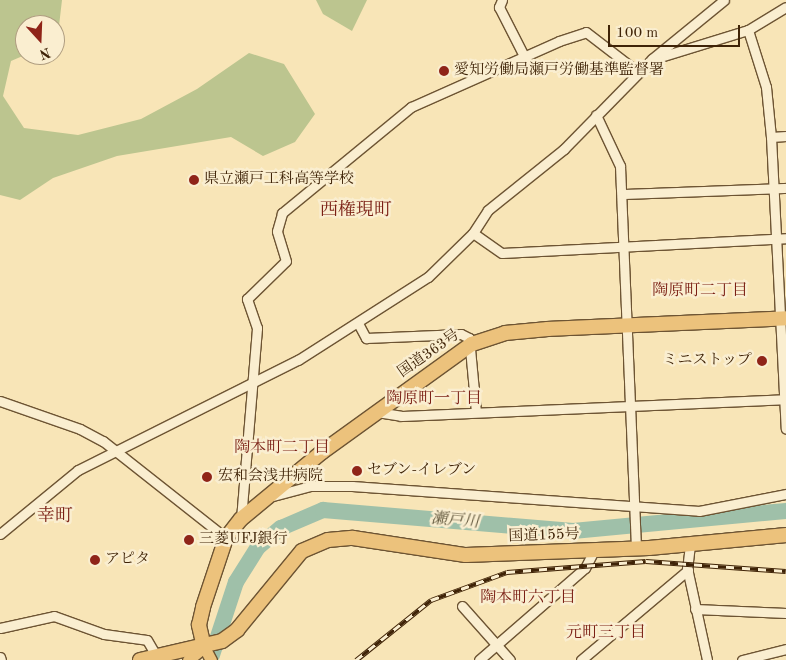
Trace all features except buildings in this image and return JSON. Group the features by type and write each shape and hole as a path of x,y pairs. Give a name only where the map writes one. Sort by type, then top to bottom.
{"highway":[{"name":"国道363号","path":"204,647 199,626 226,538 242,519 266,498 377,412 472,344 505,333 783,318"},
{"name":"国道155号","path":"140,660 155,654 204,647 237,630 296,557 328,540 353,538 466,554 594,550 636,544 690,545 786,535"}],"main road":[{"path":"188,660 204,647 211,660"}],"street":[{"path":"502,0 499,7 526,58"},
{"path":"0,534 60,482 117,451 252,384 359,324 428,278 472,234 488,210 564,149 638,72 724,0"},
{"path":"652,59 748,30 786,7"},
{"path":"748,30 766,87 771,137 776,239 783,318 786,429"},
{"path":"242,519 257,328 247,299 286,261 277,231 282,213 410,107 586,32 638,72"},
{"path":"596,115 617,152 622,194 626,326 637,510 636,544"},
{"path":"771,137 786,136"},
{"path":"622,194 786,188"},
{"path":"472,234 502,253 786,238"},
{"path":"359,324 366,338 461,334 472,344 476,412"},
{"path":"377,412 401,416 631,404 785,399"},
{"path":"0,401 80,429 117,451 226,538"},
{"path":"266,498 312,486 352,486 637,510 699,511 786,494"},
{"path":"690,545 688,570 707,660"},
{"path":"480,660 585,568 594,550"},
{"path":"581,660 688,570"},
{"path":"462,606 510,660"},
{"path":"695,609 786,612"},
{"path":"0,628 54,616 104,634 147,640 155,654"},
{"path":"742,660 786,649"}],"green space":[{"path":"0,0 62,0 60,15 15,15 15,59 11,61 3,96 24,128 78,135 141,119 197,89 249,53 284,64 315,114 295,142 263,156 231,137 117,156 53,178 20,200 0,195"},
{"path":"316,0 367,0 352,31 323,14"}],"waterway":[{"name":"瀬戸川","path":"212,655 236,582 258,547 281,528 323,510 573,531 786,511"}],"railway":[{"path":"356,660 431,600 507,572 646,561 786,571"}],"place":[{"name":"愛知労働局瀬戸労働基準監督署","path":"444,71"},
{"name":"県立瀬戸工科高等学校","path":"194,180"},
{"name":"ミニストップ","path":"762,361"},
{"name":"セブン-イレブン","path":"357,471"},
{"name":"宏和会浅井病院","path":"207,477"},
{"name":"三菱UFJ銀行","path":"189,540"},
{"name":"アピタ","path":"95,560"}],"district":[{"name":"西権現町","path":"356,210"},
{"name":"陶原町二丁目","path":"700,291"},
{"name":"陶原町一丁目","path":"434,399"},
{"name":"陶本町二丁目","path":"282,448"},
{"name":"幸町","path":"55,516"},
{"name":"陶本町六丁目","path":"528,598"},
{"name":"元町三丁目","path":"606,633"}]}
